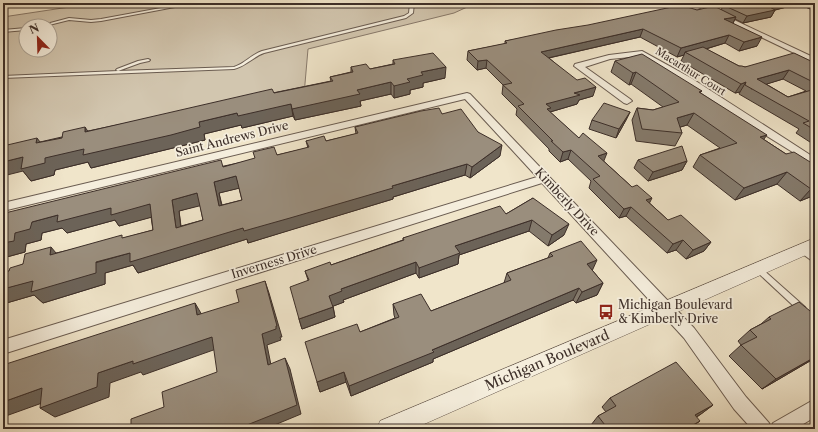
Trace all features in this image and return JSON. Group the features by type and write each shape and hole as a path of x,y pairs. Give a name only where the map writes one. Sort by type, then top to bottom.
{"street":[{"path":"693,3 815,61"},
{"name":"Macarthur Court","path":"627,101 612,88 578,66 609,57 642,53 698,87 815,163"},
{"name":"Kimberly Drive","path":"467,96 667,308 707,356 740,403 763,429"},
{"name":"Saint Andrews Drive","path":"3,207 467,96"},
{"name":"Inverness Drive","path":"3,347 545,178"},
{"name":"Michigan Boulevard","path":"389,429 758,269 811,252"},
{"path":"779,429 815,407"}],"lane":[{"path":"58,22 68,19 86,21 101,20 194,3"},
{"path":"3,77 111,72 203,70 239,66 247,63 255,56 263,52 405,17 411,12 412,3"},
{"path":"3,31 18,29"},
{"path":"111,72 148,60"},
{"path":"758,269 809,315"}],"shaded area":[{"path":"96,3 476,3 454,13 308,49 304,95 3,158 3,17"}],"building":[{"path":"731,3 780,3 768,6 775,10 747,16 723,5"},
{"path":"681,5 697,10 714,6 736,17 724,19 762,37 744,42 729,35 681,48 643,29 541,52 577,80 585,78 596,87 574,93 580,95 546,104 551,108 547,109 579,138 583,133 607,153 598,156 632,187 637,185 652,198 646,200 668,220 681,215 711,242 693,250 683,240 673,244 631,207 624,209 593,179 600,176 571,150 563,152 518,106 524,104 503,85 512,83 487,60 478,61 468,51 507,43 505,41"},
{"path":"703,47 739,66 745,67 794,53 815,63 815,83 789,70 757,79 788,97 815,89 815,130 803,123 809,121 745,85 746,82 741,84 685,52"},
{"path":"433,53 446,67 421,72 423,75 407,79 410,82 394,86 391,82 357,90 360,94 292,109 291,104 238,116 237,113 199,122 200,127 171,135 83,155 84,149 45,158 45,163 21,169 23,157 3,162 3,146 37,138 36,143 62,138 63,132 85,127 85,132 272,89 274,93 333,81 330,77 353,72 351,67 366,64 370,69 395,64 393,60"},
{"path":"642,54 702,91 699,92 767,135 760,137 786,154 794,152 815,165 815,187 811,189 787,172 744,188 700,155 737,143 694,113 677,118 682,133 642,129 637,108 653,110 679,102 636,72 633,73 615,61"},
{"path":"604,103 630,112 619,129 592,120"},
{"path":"439,108 442,114 461,109 478,132 502,145 472,167 467,164 392,186 393,188 290,218 244,231 243,228 130,262 130,253 96,262 96,273 31,292 33,281 3,289 3,273 9,271 10,268 23,264 25,254 51,247 50,255 122,235 122,238 153,230 150,204 111,215 111,208 57,222 58,215 32,222 30,229 15,233 14,241 3,243 3,221 5,213 221,160 223,167 255,158 253,152 274,147 277,155 309,147 306,141 324,136 326,141 358,133 355,127","holes":["236,176 242,200 219,206 214,182","197,193 203,220 176,228 172,200"]},
{"path":"682,146 687,161 653,172 638,160"},
{"path":"533,198 569,224 552,235 532,220 455,246 460,253 419,268 416,262 341,289 342,291 329,296 333,307 299,319 290,287 309,280 305,271 330,262 331,265 404,240 403,238 500,206 506,214"},
{"path":"581,241 597,260 587,264 603,283 582,292 579,288 432,350 434,352 349,386 344,372 317,382 305,342 357,324 360,332 399,317 393,304 421,294 431,311 511,280 507,273 553,256 550,253"},
{"path":"265,281 277,326 276,329 262,334 268,365 285,358 297,405 237,429 131,429 131,419 164,407 162,392 217,372 212,337 133,364 133,361 98,373 97,387 40,408 42,388 3,402 3,365 195,303 197,315 239,302 236,290"},
{"path":"799,302 815,315 815,357 776,379 741,345 757,337 750,330 771,319 769,317"},
{"path":"676,362 713,405 695,415 700,421 686,429 608,429 598,416 616,406 610,398"},
{"path":"90,426 90,429 82,429"}],"place":[{"name":"Michigan Boulevard & Kimberly Drive","path":"606,312"}]}
